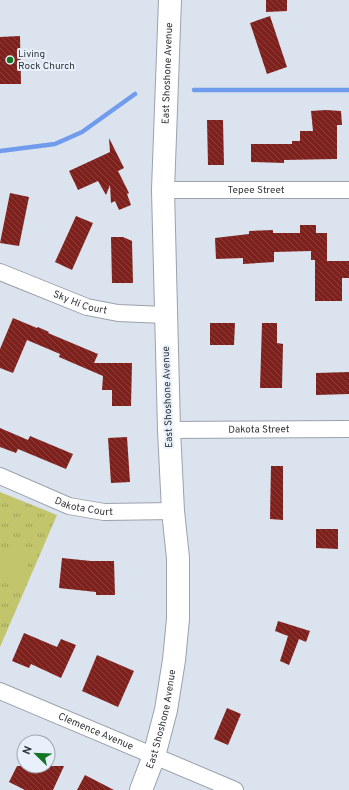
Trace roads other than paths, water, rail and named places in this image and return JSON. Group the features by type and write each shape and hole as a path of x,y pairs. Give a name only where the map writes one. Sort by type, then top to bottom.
{"street":[{"name":"East Shoshone Avenue","path":"141,790 154,756 166,710 175,654 178,619 178,558 172,511 169,430 163,190 170,0"},
{"name":"Tepee Street","path":"163,190 349,190"},
{"name":"Sky Hi Court","path":"0,272 88,307 118,313 165,315"},
{"name":"Dakota Street","path":"169,430 349,429"},
{"name":"Dakota Court","path":"0,476 76,507 104,512 172,511"},
{"name":"Clemence Avenue","path":"0,691 236,790"}],"waterway":[{"path":"194,90 349,90"},
{"path":"0,151 55,144 82,132 135,94"}],"place":[{"name":"Living Rock Church","path":"10,60"}]}
